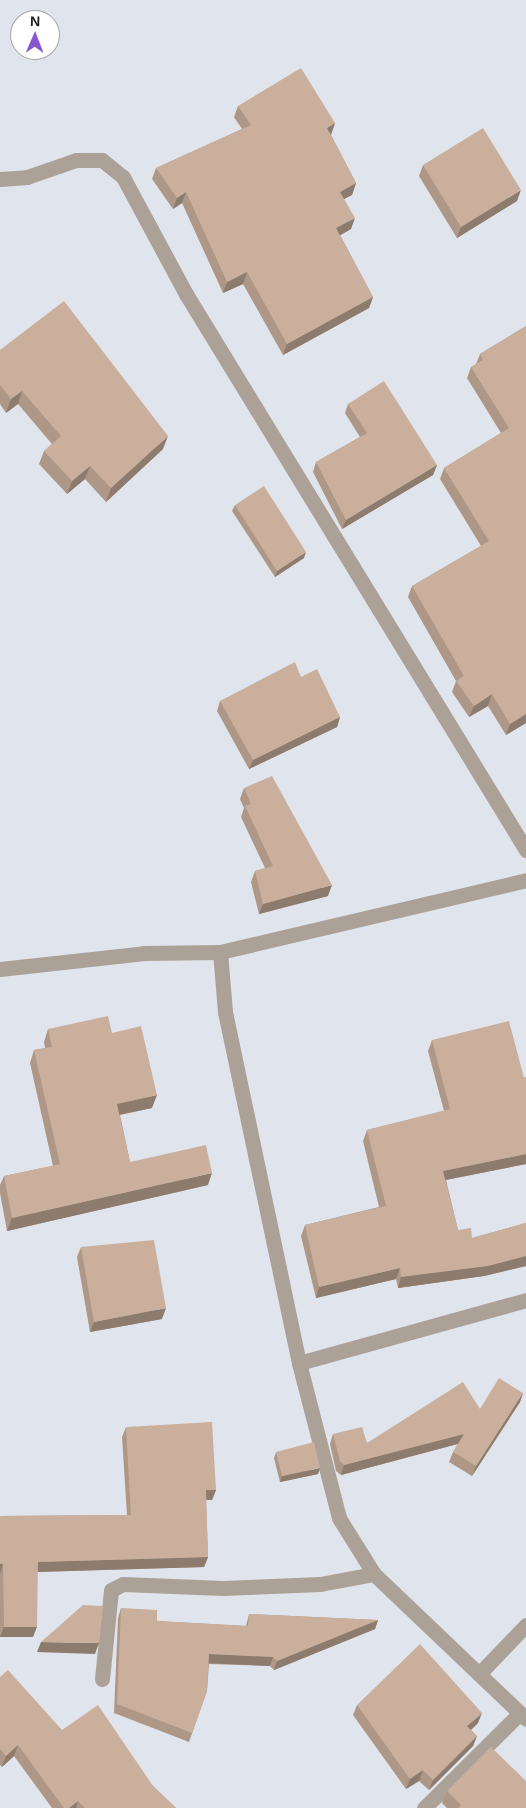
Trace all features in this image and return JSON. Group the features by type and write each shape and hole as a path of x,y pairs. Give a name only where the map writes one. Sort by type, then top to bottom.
{"street":[{"path":"0,179 27,177 76,160 102,160 123,177 186,294 526,850"},
{"path":"0,969 144,953 220,952 526,880"},
{"path":"220,952 226,1012 299,1363 340,1518 374,1574 523,1716 424,1808"},
{"path":"299,1363 526,1300"},
{"path":"102,1679 111,1590 123,1584 222,1588 320,1584 374,1574"},
{"path":"479,1674 526,1624"}],"building":[{"path":"301,68 335,123 327,128 356,183 340,192 355,218 336,228 373,297 287,344 247,272 227,282 186,192 177,198 156,168 251,125 238,106"},
{"path":"483,128 521,190 461,227 423,165"},
{"path":"64,301 168,436 111,488 90,466 72,481 44,451 61,436 22,391 11,399 0,385 0,350"},
{"path":"526,326 526,714 510,724 492,694 474,706 456,681 464,676 412,586 489,541 444,468 509,428 471,367 483,360 480,354"},
{"path":"384,381 437,465 346,520 316,462 367,433 348,404"},
{"path":"264,486 306,552 277,571 235,505"},
{"path":"295,662 301,677 317,669 340,717 253,760 220,701"},
{"path":"272,776 332,885 263,904 255,871 273,866 245,806 251,804 244,788"},
{"path":"108,1016 112,1033 141,1026 157,1095 117,1104 130,1162 206,1145 212,1173 12,1218 4,1176 60,1164 34,1050 52,1047 48,1029"},
{"path":"509,1021 524,1078 526,1077 526,1154 443,1171 458,1230 471,1228 472,1238 526,1223 526,1256 488,1266 401,1277 400,1268 319,1287 305,1225 386,1206 367,1130 450,1109 432,1040"},
{"path":"154,1240 166,1308 94,1322 81,1247"},
{"path":"499,1378 523,1393 476,1466 453,1452 464,1434 344,1465 340,1461 333,1434 362,1427 367,1443 463,1382 480,1409"},
{"path":"212,1422 216,1490 206,1490 208,1557 38,1562 37,1627 4,1627 3,1564 0,1564 0,1516 131,1515 126,1427"},
{"path":"314,1442 320,1468 282,1476 276,1452"},
{"path":"83,1605 103,1606 99,1643 41,1642"},
{"path":"121,1608 157,1610 157,1621 248,1626 249,1614 378,1620 277,1661 273,1657 209,1654 207,1691 192,1733 117,1704"},
{"path":"420,1644 482,1713 467,1726 477,1736 433,1780 423,1770 410,1779 357,1705"},
{"path":"8,1670 62,1730 98,1705 153,1786 176,1808 85,1808 78,1801 69,1808 64,1808 18,1745 6,1756 0,1749 0,1677"},
{"path":"491,1747 526,1781 526,1808 458,1808 461,1805 447,1791"}]}
